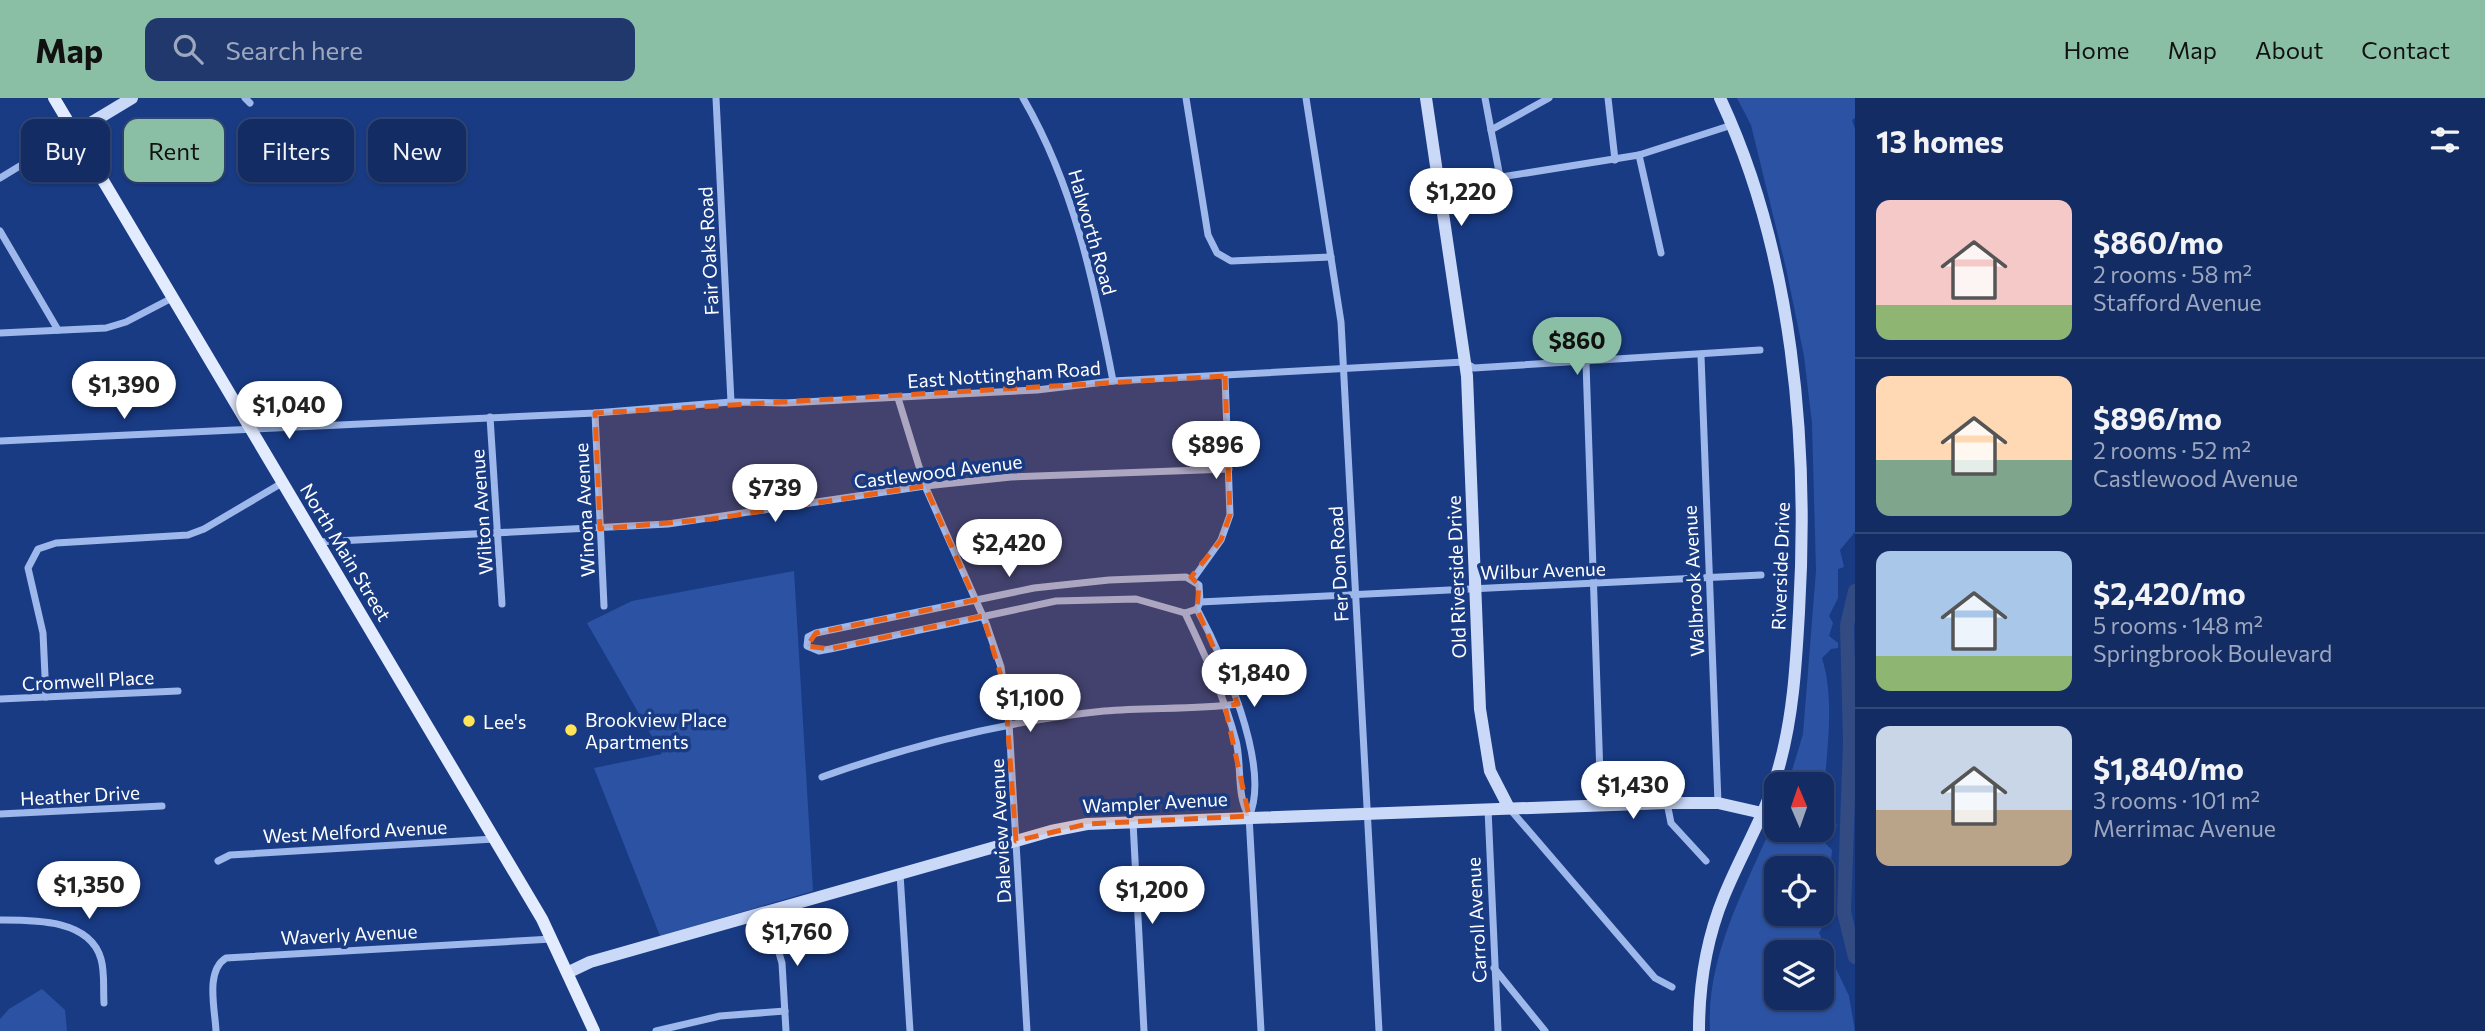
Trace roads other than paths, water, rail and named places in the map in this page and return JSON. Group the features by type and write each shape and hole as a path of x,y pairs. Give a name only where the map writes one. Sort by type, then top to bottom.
{"main road":[{"name":"North Main Street","path":"54,98 66,119"},
{"name":"North Main Street","path":"103,182 553,939 594,1031"}],"street":[{"path":"97,119 132,98"},
{"name":"Fair Oaks Road","path":"716,98 731,402"},
{"name":"Halworth Road","path":"1023,98 1043,133 1071,199 1113,382"},
{"path":"1186,98 1208,235 1217,253 1236,262 1331,257"},
{"name":"Fer Don Road","path":"1306,98 1341,322 1379,1031"},
{"name":"Old Riverside Drive","path":"1426,98 1467,376 1480,709 1490,771 1509,808 1655,978 1672,987"},
{"path":"1485,98 1500,177"},
{"path":"1491,130 1549,98"},
{"path":"1608,98 1615,160"},
{"name":"Riverside Drive","path":"1699,1031 1701,981 1715,921 1778,769 1792,702 1802,550 1802,446 1776,278 1761,212 1733,125 1720,98"},
{"path":"1439,187 1639,155 1733,125"},
{"path":"1639,155 1661,253"},
{"path":"0,178 21,165"},
{"path":"0,231 58,330"},
{"path":"0,333 120,325 172,298"},
{"name":"East Nottingham Road","path":"0,441 594,413 731,402 898,398 1037,390 1113,382 1464,362 1474,368 1586,363 1760,350"},
{"name":"Walbrook Avenue","path":"1701,356 1718,803"},
{"path":"1586,363 1601,805"},
{"path":"1193,579 1226,528 1231,503 1225,376"},
{"name":"Daleview Avenue","path":"898,398 925,486 982,616 1001,667 1009,723 1027,1031"},
{"name":"Winona Avenue","path":"594,413 604,606"},
{"name":"Wilton Avenue","path":"490,417 502,604"},
{"name":"Castlewood Avenue","path":"318,542 496,530 600,529 712,519 925,486 1080,472 1229,469"},
{"path":"46,697 43,633 28,568 38,549 56,543 188,535 282,483"},
{"name":"Wilbur Avenue","path":"1185,614 1198,606 1761,575"},
{"path":"1249,816 1243,807 1239,754 1226,706 1185,614 1136,598 1099,598 1056,601 819,651 807,646 808,638 816,633 975,600 1078,582 1193,579 1199,585 1198,606 1225,666 1251,755 1254,806 1249,816 1261,1031"},
{"name":"Cromwell Place","path":"0,699 178,691"},
{"path":"822,777 916,746 1009,723 1131,708 1238,704"},
{"path":"1488,808 1490,771"},
{"path":"1667,803 1671,823 1706,861"},
{"name":"Wampler Avenue","path":"569,972 590,962 1070,827 1133,821 1249,816 1667,803 1718,803 1762,813"},
{"name":"Heather Drive","path":"0,814 162,806"},
{"name":"Carroll Avenue","path":"1488,808 1498,1031"},
{"path":"1133,821 1144,1031"},
{"name":"West Melford Avenue","path":"218,860 230,855 495,839"},
{"path":"900,874 910,1031"},
{"path":"767,913 782,963 786,1031"},
{"path":"0,920 55,925 84,934 94,943 100,956 104,1003"},
{"name":"Waverly Avenue","path":"216,1031 215,970 219,962 230,957 553,939"},
{"path":"1494,968 1545,1031"},
{"path":"656,1031 720,1016 785,1011"}],"waterway":[{"path":"1855,591 1847,625 1850,742 1844,912 1855,957"}],"place":[{"name":"Lee's","path":"469,721"},
{"name":"Brookview Place Apartments","path":"571,730"}]}
